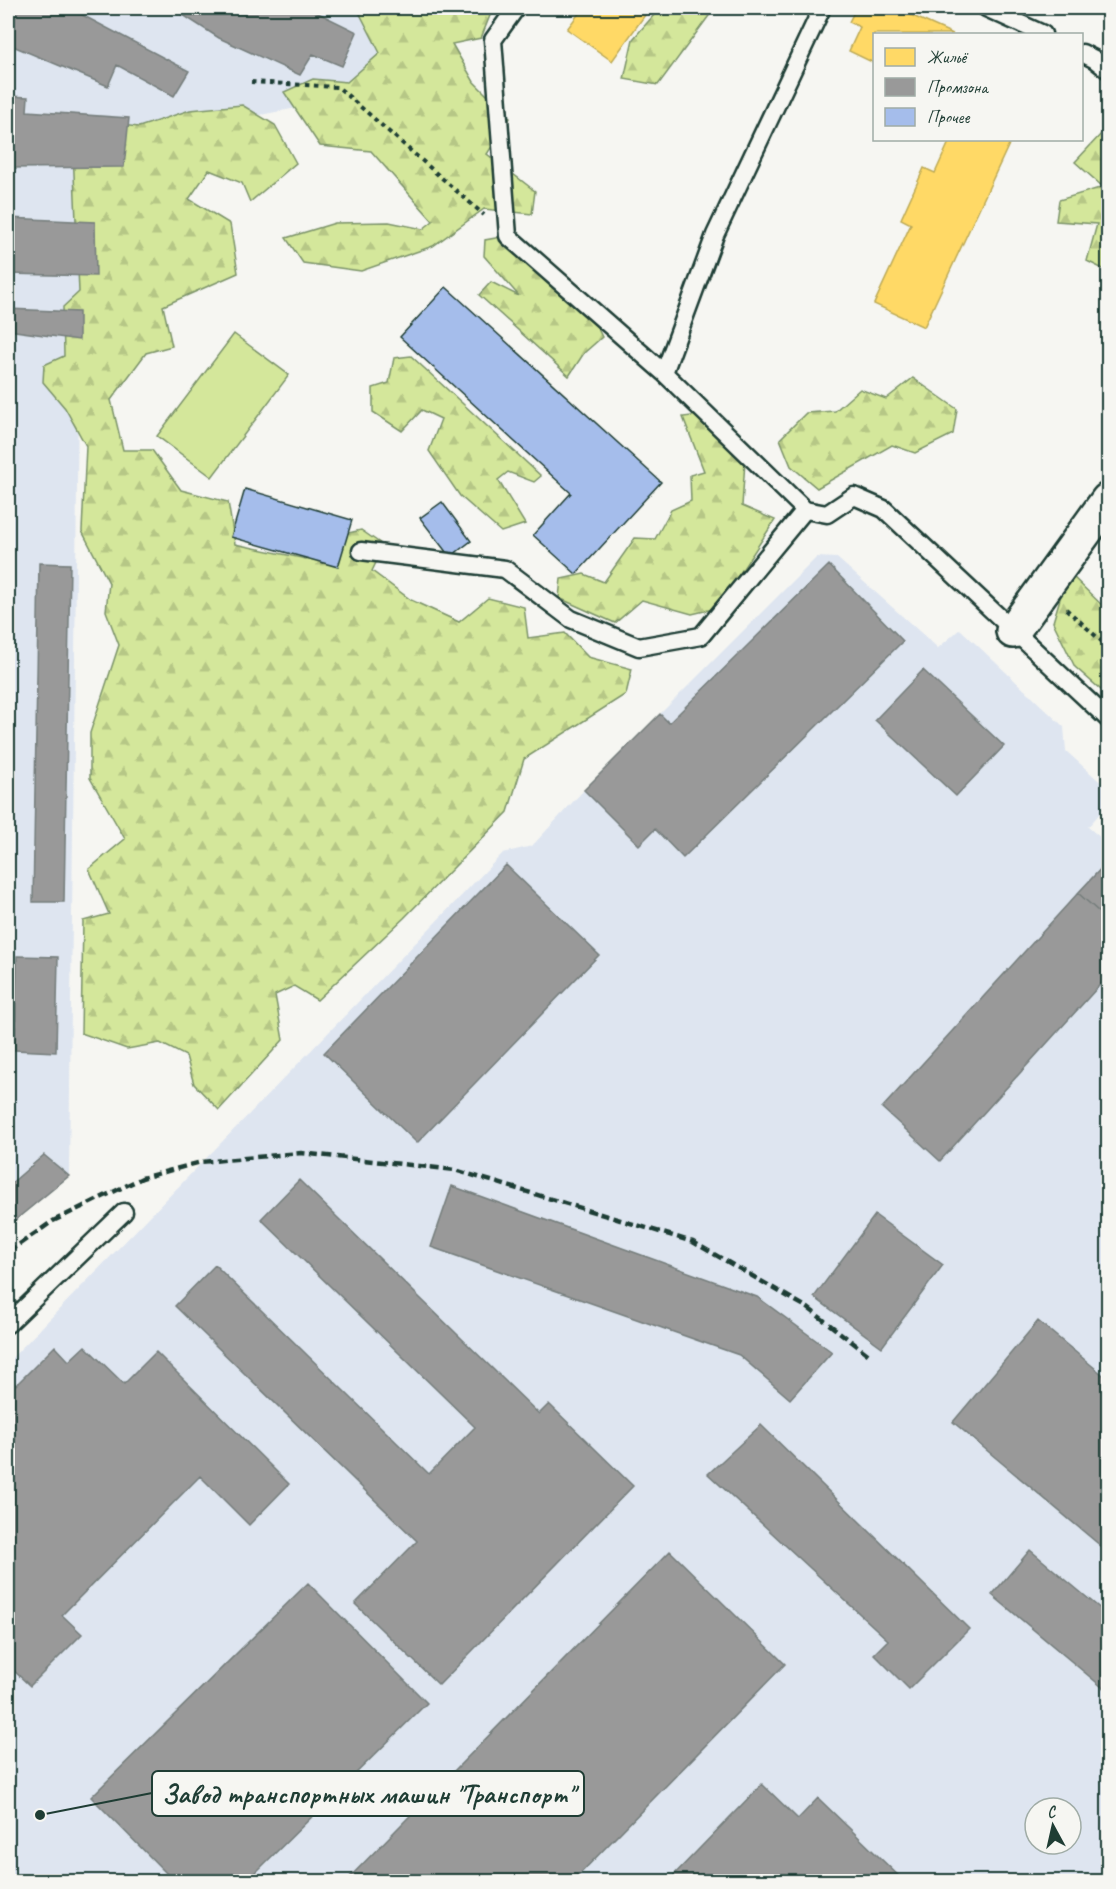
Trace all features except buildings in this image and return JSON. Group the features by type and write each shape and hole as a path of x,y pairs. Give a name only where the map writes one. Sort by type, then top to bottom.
{"street":[{"path":"1013,631 1108,500"}],"lane":[{"path":"516,8 493,40 508,236 664,374 805,510 827,514 854,496 884,509 1108,719"},
{"path":"664,374 715,235 822,8"},
{"path":"986,8 1041,33"},
{"path":"1083,54 1108,70"},
{"path":"361,551 505,569 571,619 639,647 701,636 805,510"},
{"path":"8,1324 124,1212"}],"path":[{"path":"251,82 338,87 508,236"},
{"path":"1044,589 1108,647"}],"shaded area":[{"path":"8,8 384,8 394,46 344,99 149,136 79,312 69,1176 8,1226"},
{"path":"817,557 837,558 938,648 960,629 1064,727 1066,751 1108,789 1108,804 1088,827 1108,844 1108,1881 8,1881 8,1362 503,853 532,846 584,790"}],"green space":[{"path":"358,8 493,8 481,38 452,44 474,82 510,118 487,154 535,191 532,214 484,209 433,246 361,271 303,263 286,238 335,223 389,222 423,229 433,221 371,151 320,146 284,92 313,79 347,82 380,53"},
{"path":"660,8 714,9 658,85 624,79 633,39"},
{"path":"242,105 275,125 296,163 250,202 242,183 209,170 189,199 230,224 238,273 163,306 172,346 146,353 111,400 123,450 152,450 181,490 228,502 235,544 306,559 332,537 361,530 384,546 372,571 411,600 459,622 488,598 524,607 528,638 565,633 588,657 632,669 626,694 524,759 508,812 404,918 317,1000 294,986 275,995 283,1040 219,1110 194,1084 186,1056 160,1043 127,1049 81,1033 83,921 109,914 89,869 125,839 90,778 90,733 119,645 106,611 109,583 82,531 86,446 65,408 43,382 44,365 64,356 63,307 79,292 73,150 102,123 139,127 190,110"},
{"path":"1102,133 1108,134 1108,266 1105,270 1087,261 1097,224 1056,221 1059,200 1103,187 1075,162"},
{"path":"501,237 582,296 602,337 584,353 569,376 479,295 491,282 519,296 484,256 485,240"},
{"path":"234,334 289,375 212,477 157,436"},
{"path":"411,356 541,476 534,482 508,472 498,480 525,524 501,532 460,496 429,451 441,419 422,410 402,431 373,412 373,388 389,383 394,358"},
{"path":"913,378 957,409 953,434 915,453 892,445 817,488 791,466 780,439 806,413 835,411 860,389 886,399"},
{"path":"699,415 745,461 742,506 775,520 717,608 692,614 642,600 615,623 559,598 561,579 584,574 604,582 635,538 655,539 671,510 691,501 690,475 704,471 683,417"},
{"path":"1068,572 1108,611 1108,696 1075,667 1053,622"}],"railway":[{"path":"8,1252 53,1221 142,1178 201,1162 301,1153 455,1170 693,1242 808,1308 869,1355"}],"place":[{"name":"Завод транспортных машин \"Транспорт\"","path":"40,1815"}]}
